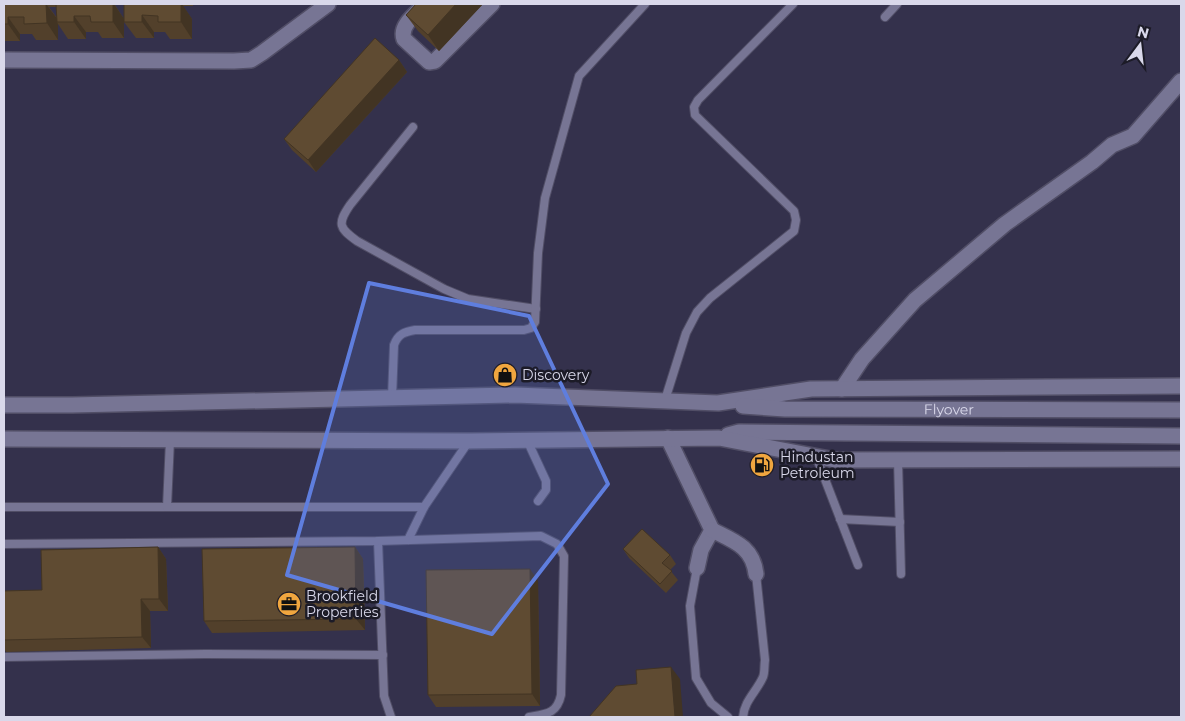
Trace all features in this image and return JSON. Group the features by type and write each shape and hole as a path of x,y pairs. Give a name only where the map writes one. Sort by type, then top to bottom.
{"main road":[{"path":"4,60 251,60 262,54 328,4"},
{"path":"426,4 404,27 403,35 404,39 429,62 435,62 492,4"},
{"path":"842,389 862,359 915,300 1005,224 1092,162 1112,145 1133,136 1181,81"},
{"path":"4,405 515,395 718,403 811,389 1181,386"},
{"name":"Flyover","path":"718,403 785,409 1181,410"},
{"name":"Flyover","path":"719,438 739,432 1181,436"},
{"path":"668,438 712,530 737,542 752,555 756,574"},
{"path":"4,439 469,441 719,438 835,460 1181,458"},
{"path":"697,568 701,550 712,530"}],"lane":[{"path":"392,398 394,345 396,338 404,332 415,330 524,330 531,328 535,322 538,254 545,198 579,76 645,4"},
{"path":"665,400 686,332 697,312 710,298 794,231 796,220 794,211 696,115 694,107 698,100 793,4"},
{"path":"886,17 897,4"},
{"path":"413,127 342,217 342,227 346,233 437,286 468,300 536,309"},
{"path":"167,507 170,440"},
{"path":"527,440 546,480 546,490 538,501"},
{"path":"408,540 424,507 469,441"},
{"path":"816,456 858,565"},
{"path":"898,460 901,574"},
{"path":"4,506 424,507"},
{"path":"840,519 900,522"},
{"path":"4,544 378,541 541,536 557,544 564,556 562,695 559,704 553,711 529,717"},
{"path":"378,541 384,696 391,717"},
{"path":"697,568 690,606 696,678 711,703 728,717"},
{"path":"743,717 747,702 758,687 764,674 765,660 756,574"},
{"path":"4,658 205,654 383,655"}],"highlighted area":[{"path":"369,283 529,316 608,484 492,634 287,575"}],"building":[{"path":"4,4 46,4 47,23 24,24 24,17 8,17 8,24 4,24"},
{"path":"56,4 113,4 113,22 91,22 90,16 74,16 74,22 57,22"},
{"path":"124,4 181,4 181,22 158,22 158,16 142,15 142,22 124,22"},
{"path":"416,4 456,4 428,35 406,15"},
{"path":"375,38 399,60 308,160 284,139"},
{"path":"642,529 670,555 662,563 672,571 660,584 623,549"},
{"path":"158,547 159,599 141,599 142,637 4,640 4,591 42,590 41,550"},
{"path":"355,547 356,619 204,621 202,549"},
{"path":"530,569 532,694 428,695 426,570"},
{"path":"671,667 675,717 589,717 616,686 637,684 636,670"}],"place":[{"name":"Discovery","path":"505,375"},
{"name":"Hindustan Petroleum","path":"762,465"},
{"name":"Brookfield Properties","path":"289,604"}]}
